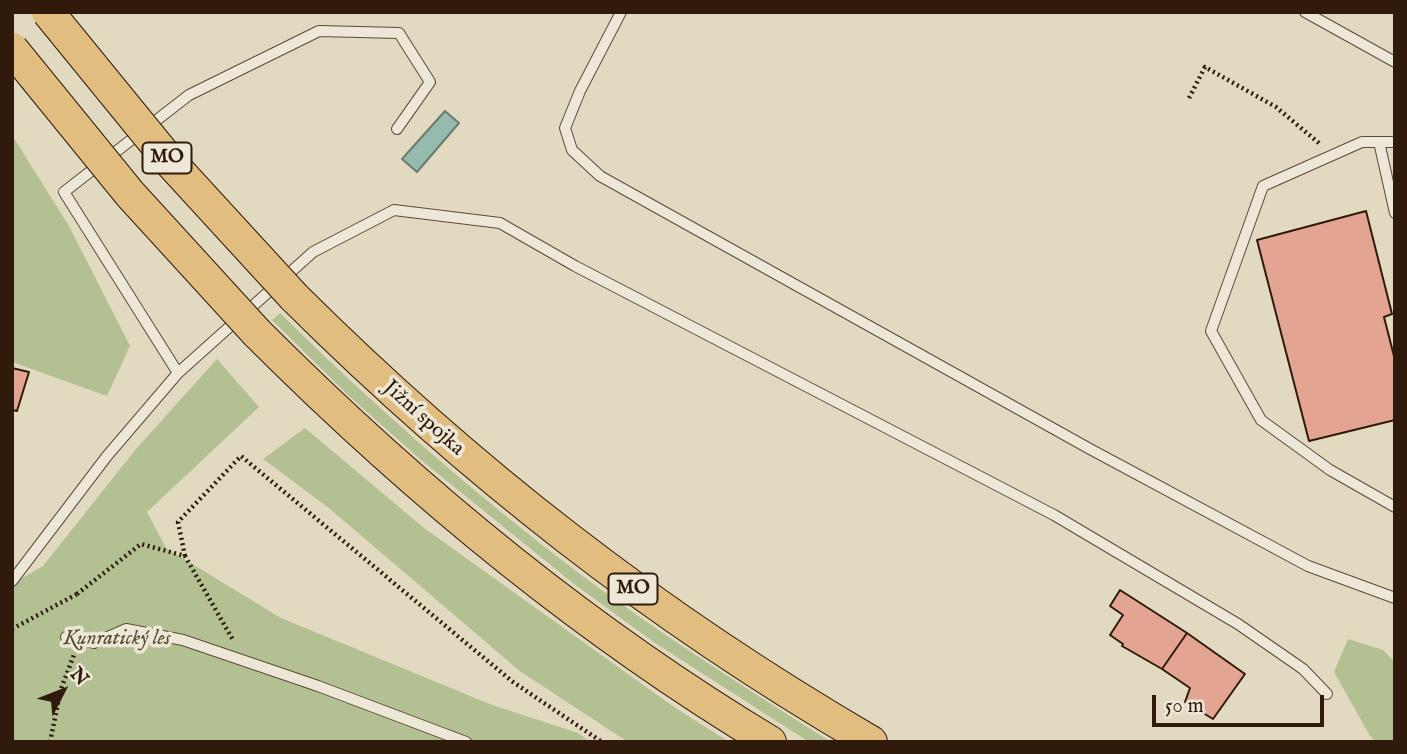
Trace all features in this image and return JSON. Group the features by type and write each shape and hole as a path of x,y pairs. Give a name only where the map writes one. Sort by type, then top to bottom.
{"highway":[{"name":"Jižní spojka","path":"48,12 172,164 294,297 421,418 568,541 712,643 871,742"},
{"name":"MO","path":"12,49 131,194 257,333 369,441 507,557 618,641 770,742"}],"lane":[{"path":"621,12 580,92 565,128 572,150 600,176 1090,449 1308,566 1395,598"},
{"path":"1305,12 1395,62"},
{"path":"178,373 64,192 189,95 319,31 399,33 430,82 397,129"},
{"path":"1395,142 1362,142 1263,186 1211,331 1261,421 1330,470 1395,507"},
{"path":"1379,142 1395,213"},
{"path":"12,581 107,456 178,373 313,252 394,210 500,223 575,266 1054,515 1237,624 1303,669 1327,694"},
{"path":"66,637 94,643 126,629 183,640 466,742"}],"path":[{"path":"1189,98 1205,67 1276,107 1333,155"},
{"path":"242,660 226,624 186,556 178,522 241,456 513,682 603,742"},
{"path":"12,629 77,594 141,544 186,556"},
{"path":"50,742 61,689 80,640"}],"green space":[{"path":"12,135 69,226 130,346 107,396 12,362"},
{"path":"280,313 425,448 541,544 672,639 831,742 809,742 655,643 574,584 421,460 349,396 272,320"},
{"name":"Kunratický les","path":"217,359 259,407 147,512 166,548 281,618 492,705 578,733 590,742 12,742 12,584 43,566 136,449"},
{"path":"305,428 424,528 674,707 729,742 628,742 521,672 330,509 263,459"},
{"path":"1348,639 1383,650 1395,662 1395,742 1376,742 1370,736 1334,672"}],"water":[{"path":"445,111 459,123 417,172 402,159"}],"building":[{"path":"1366,211 1392,314 1384,317 1395,360 1395,420 1309,441 1257,240"},
{"path":"12,368 29,372 17,411 12,410"},
{"path":"1120,590 1187,633 1162,669 1122,646 1123,644 1110,635 1123,615 1110,606"},
{"path":"1187,633 1245,674 1213,719 1185,702 1190,688 1162,669"}]}
